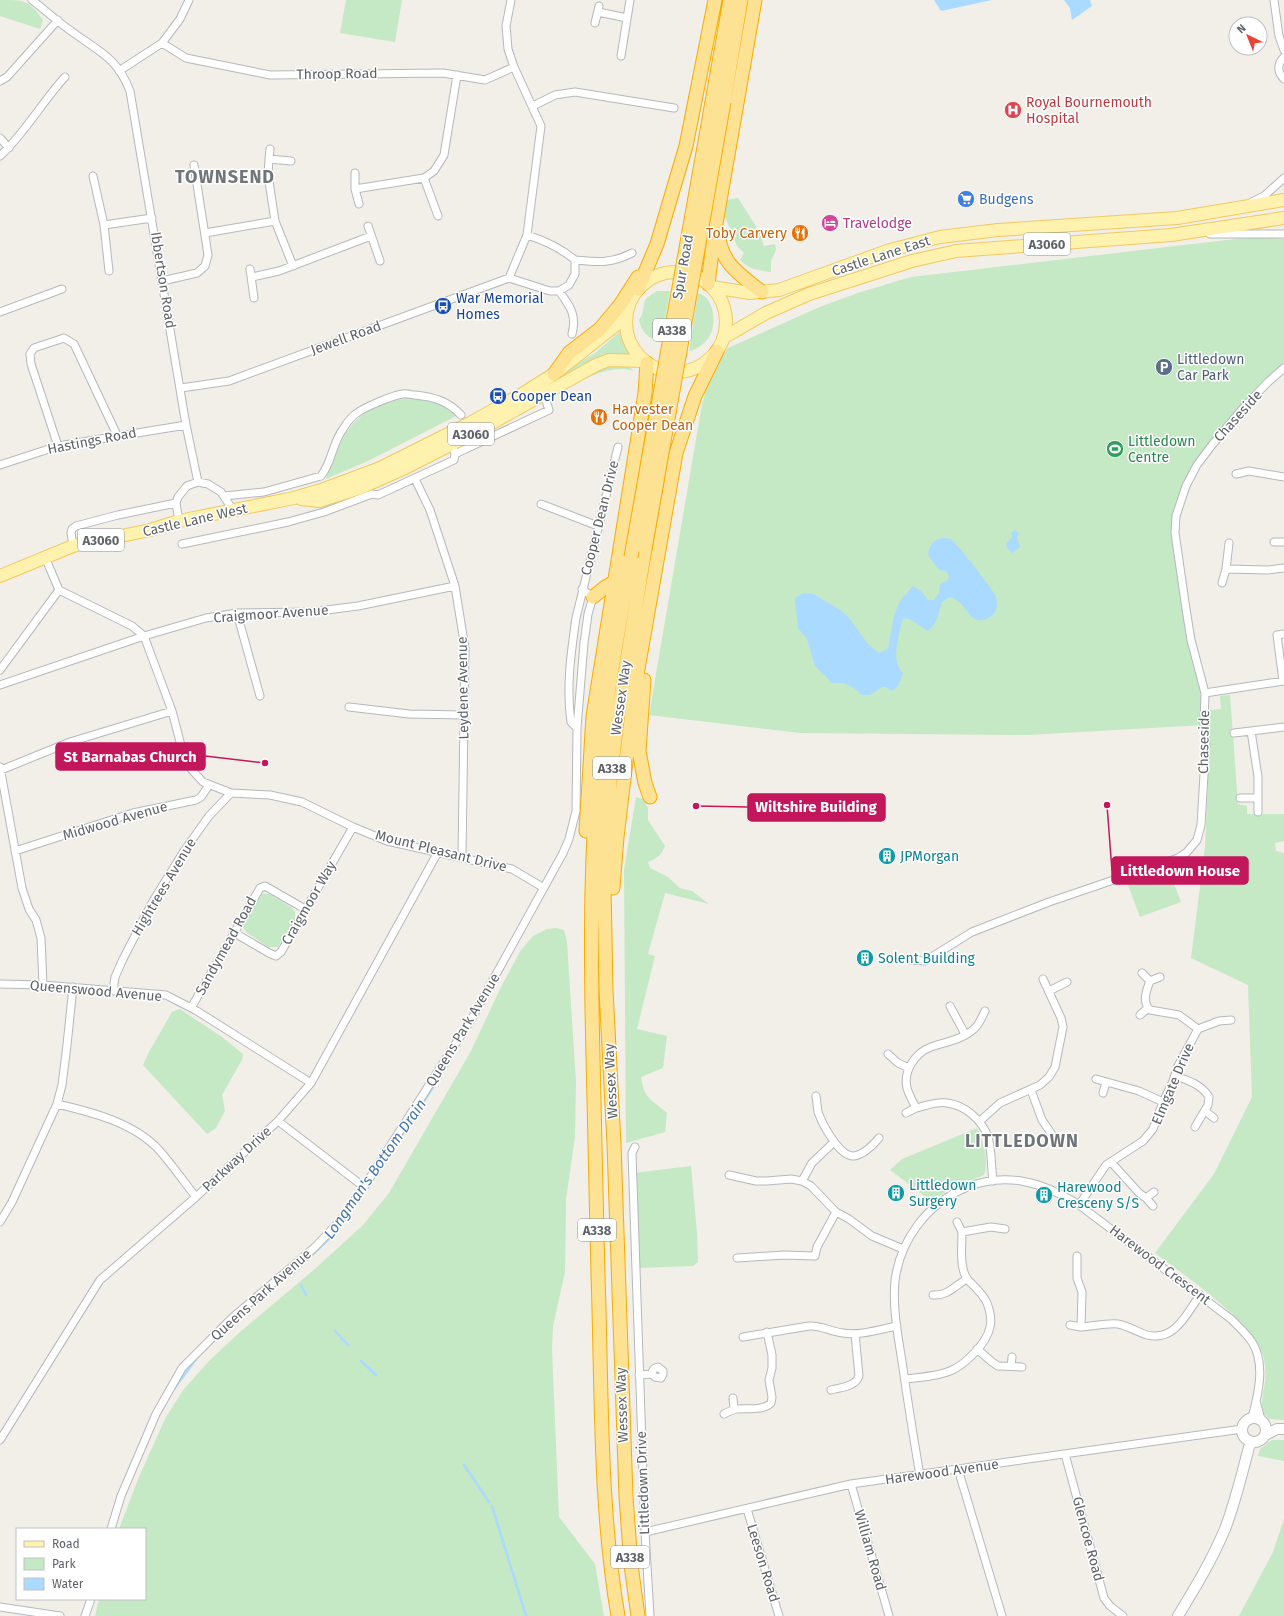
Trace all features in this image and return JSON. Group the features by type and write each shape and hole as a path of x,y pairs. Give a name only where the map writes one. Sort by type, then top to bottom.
{"highway":[{"path":"638,289 654,251 686,146 715,0"},
{"name":"Spur Road","path":"645,549 718,102 730,0"},
{"name":"Spur Road","path":"631,558 718,102 741,0"},
{"path":"710,285 710,259 717,213 755,0"},
{"path":"717,213 719,242 726,260 734,270 762,292"},
{"path":"554,374 569,353 600,329 620,305 654,251"},
{"path":"606,990 617,837 635,686 658,553 676,453 696,396 717,351"},
{"path":"591,963 586,913 585,882 588,784 593,716 645,393 646,362"},
{"name":"Wessex Way","path":"638,1616 630,1565 626,1497 614,1144 606,990 604,884 610,782 620,696 645,549"},
{"path":"650,797 645,783 639,751 650,616 658,553"},
{"name":"Wessex Way","path":"618,1616 610,1566 603,1453 591,963 592,876 600,765 614,654 631,558"},
{"path":"593,597 614,582"}],"main road":[{"name":"Castle Lane East","path":"710,285 750,293 779,290 890,250 940,237 998,230 1170,219 1284,200"},
{"name":"Castle Lane East","path":"723,338 766,313 809,294 912,261 956,251 1182,234 1284,218"},
{"path":"672,272 685,272 698,276 710,285 720,298 725,311 726,324 723,338 717,351 706,362 692,369 676,372 664,371 646,362 632,346 626,327 626,317 630,302 638,289 647,280 659,274 672,272"},
{"name":"Castle Lane West","path":"0,576 73,546 150,530 179,520 294,498 321,490 380,468 470,423 554,374 626,317"},
{"name":"Castle Lane West","path":"294,498 318,501 370,490 405,468 453,449 544,394 596,365 609,360 646,362"},
{"path":"380,468 398,465 444,442 453,449"}],"street":[{"path":"32,0 69,30 108,56 119,71 162,43 180,19 189,0"},
{"path":"511,0 508,13 506,37 508,49 514,67 541,126 528,235 509,278 550,291 559,291 569,285 575,274 575,260"},
{"path":"621,56 630,0"},
{"path":"1274,0 1279,36 1284,50"},
{"path":"595,23 598,9 627,18"},
{"path":"0,82 7,77 58,20"},
{"name":"Throop Road","path":"162,43 186,58 270,75 443,73 485,80 514,67"},
{"path":"1284,57 1279,63 1278,69 1279,73 1284,79"},
{"name":"Ibbertson Road","path":"119,71 125,80 132,98 186,425 198,482"},
{"path":"355,189 424,178 434,171 444,155 457,75"},
{"path":"0,156 9,148 49,94 65,77"},
{"path":"533,106 555,95 575,92 674,108"},
{"path":"0,138 9,148"},
{"path":"270,149 268,175 275,221 292,266"},
{"path":"269,159 291,161"},
{"path":"162,281 197,273 205,266 208,255 194,165"},
{"path":"355,173 355,189 359,204"},
{"path":"93,176 104,225 109,271"},
{"path":"424,178 438,216"},
{"name":"Castle Lane East","path":"1244,207 1264,196 1284,178"},
{"path":"104,225 152,218"},
{"path":"1250,234 1284,218"},
{"path":"205,233 275,221"},
{"path":"368,226 380,261"},
{"name":"Castle Lane East","path":"1182,234 1284,234"},
{"path":"528,235 535,237 575,260 598,262 620,260 632,253"},
{"path":"252,278 280,271 371,236"},
{"path":"250,269 254,298"},
{"name":"Jewell Road","path":"181,388 229,381 509,278"},
{"path":"0,312 62,289"},
{"path":"559,291 572,311 574,324 572,334"},
{"path":"58,446 31,364 30,354 34,348 64,338 74,344 117,436"},
{"name":"Chaseside","path":"910,960 925,961 972,932 1049,902 1178,858 1187,852 1197,840 1201,825 1206,741 1204,732 1204,693 1191,640 1186,609 1175,533 1176,516 1186,486 1212,445 1245,406 1284,368"},
{"path":"321,490 321,476 327,469 336,439 343,428 357,413 379,402 403,394 429,396 441,400 454,407 461,415"},
{"name":"Castle Lane West","path":"182,544 288,522 324,512 370,490 378,495 454,460 453,449 549,410 544,394"},
{"name":"Hastings Road","path":"0,465 58,446 186,425"},
{"name":"Cooper Dean Drive","path":"577,728 573,726 571,722 570,677 576,618 618,447"},
{"path":"1236,474 1249,471 1284,477"},
{"name":"Castle Lane West","path":"224,496 264,492 321,476"},
{"name":"Leydene Avenue","path":"415,479 430,510 455,586 465,648 462,858"},
{"path":"179,520 176,503 178,497 187,486 198,482 215,487 224,496 233,510"},
{"name":"Castle Lane West","path":"73,546 71,533 72,529 76,526 118,515 176,503"},
{"path":"541,504 598,526"},
{"path":"1274,542 1284,542"},
{"path":"1222,584 1226,569 1229,543"},
{"path":"45,557 59,590 132,626 144,636"},
{"path":"1226,569 1268,570 1284,568"},
{"name":"Craigmoor Avenue","path":"0,685 144,636 206,618 237,613 311,612 358,606 455,586"},
{"name":"Cooper Dean Drive","path":"544,888 569,839 576,811 577,728 584,643 588,614 593,597 582,589"},
{"path":"0,670 59,590"},
{"path":"237,613 260,696"},
{"path":"1204,693 1284,681 1277,635 1284,634"},
{"name":"Mount Pleasant Drive","path":"144,636 172,711 183,754 190,769 209,785 231,793 270,795 302,802 353,827 387,841 512,869 544,888"},
{"path":"349,707 409,714 464,715"},
{"path":"44,985 41,938 36,920 24,898 0,769 70,742 172,711"},
{"path":"1234,733 1284,727"},
{"path":"1251,731 1258,777 1258,812"},
{"name":"Midwood Avenue","path":"15,851 133,814 196,800 209,785"},
{"name":"Hightrees Avenue","path":"113,991 115,977 122,959 153,901 184,850 209,816 231,793"},
{"path":"1240,798 1258,798"},
{"name":"Craigmoor Way","path":"233,932 276,956 281,952 353,827"},
{"name":"Parkway Drive","path":"0,1440 100,1280 196,1197 278,1121 311,1083 438,852"},
{"name":"Sandymead Road","path":"191,1008 257,890 261,886 265,886 305,909"},
{"name":"Queens Park Avenue","path":"112,1528 122,1496 156,1414 182,1368 232,1318 314,1248 339,1222 364,1187 472,1018 544,888"},
{"path":"1142,973 1150,981"},
{"path":"1150,981 1160,977"},
{"path":"980,1122 1000,1103 1031,1090 1045,1081 1052,1072 1062,1034 1061,1018 1043,980"},
{"path":"1140,1015 1148,1008 1145,999 1150,981"},
{"path":"1049,991 1067,982"},
{"name":"Queenswood Avenue","path":"0,984 44,985 166,995 191,1008 311,1083"},
{"path":"0,1222 12,1202 57,1104 66,1052 73,987"},
{"path":"950,1006 965,1034"},
{"name":"Elmgate Drive","path":"1148,1008 1150,1010 1179,1015 1198,1028"},
{"path":"916,1108 906,1087 909,1068 912,1062 921,1052 974,1029 985,1011"},
{"name":"Elmgate Drive","path":"1079,1205 1102,1170 1148,1136 1156,1123 1163,1102 1181,1060 1198,1028 1219,1021 1231,1020"},
{"path":"888,1054 898,1063 909,1068"},
{"path":"1175,1076 1193,1082 1207,1094 1210,1101 1195,1127"},
{"path":"1096,1079 1140,1091 1163,1102"},
{"path":"1104,1093 1106,1082"},
{"path":"1031,1090 1042,1120 1053,1136"},
{"path":"816,1096 818,1112 834,1142 847,1154 854,1156 863,1152 879,1138"},
{"path":"906,1113 916,1108 938,1102 947,1102 965,1109 980,1122 988,1138 993,1181"},
{"path":"57,1104 92,1112 133,1129 159,1150 196,1197"},
{"path":"1205,1111 1214,1118"},
{"path":"278,1121 364,1187"},
{"path":"802,1181 812,1163 834,1142"},
{"name":"Littledown Drive","path":"635,1148 632,1152 639,1375 650,1616"},
{"path":"1111,1162 1152,1206"},
{"path":"729,1175 756,1181 791,1179 802,1181 810,1186 836,1212 849,1219 872,1236 903,1249"},
{"name":"Harewood Crescent","path":"920,1476 897,1326 895,1281 903,1249 915,1229 934,1207 956,1192 981,1182 1016,1180 1031,1182 1052,1190 1079,1205 1231,1319 1244,1331 1253,1343 1259,1368 1260,1382 1256,1401 1261,1424"},
{"path":"1146,1198 1154,1192"},
{"path":"814,1264 819,1243 836,1212"},
{"path":"905,1380 949,1372 962,1364 978,1348 990,1329 991,1317 985,1299 967,1279 965,1274 961,1254 962,1232 957,1222"},
{"path":"962,1232 991,1227 1005,1229"},
{"path":"737,1258 784,1255 815,1256"},
{"path":"1077,1256 1077,1278 1082,1292 1081,1327"},
{"path":"932,1295 941,1296 947,1294 967,1279"},
{"path":"1070,1325 1081,1327 1104,1324 1120,1325 1149,1335 1162,1335 1174,1330 1182,1322 1200,1295"},
{"path":"743,1337 767,1332 816,1326 844,1334 855,1334 897,1326"},
{"path":"724,1414 734,1409 757,1408 771,1403 772,1397 769,1380 772,1368 772,1355 767,1332"},
{"path":"831,1390 853,1384 857,1381 859,1376 855,1334"},
{"path":"978,1348 998,1366 1022,1367"},
{"path":"1011,1366 1012,1357"},
{"path":"639,1375 652,1374"},
{"path":"733,1398 734,1409"},
{"path":"1261,1424 1261,1440 1252,1442 1245,1438 1242,1429 1245,1422 1261,1424 1281,1429"},
{"name":"Harewood Avenue","path":"645,1532 851,1484 920,1476 958,1469 1242,1429"},
{"path":"1178,1616 1199,1581 1225,1529 1249,1447 1252,1442"},
{"name":"Glencoe Road","path":"1065,1454 1102,1593 1110,1606 1123,1616"},
{"path":"958,1469 1002,1616"},
{"name":"William Road","path":"851,1484 889,1616"},
{"name":"Leeson Road","path":"747,1509 779,1616"},
{"path":"85,1616 90,1600"},
{"path":"0,1607 15,1608 60,1616"}],"green space":[{"path":"0,0 26,2 34,8 43,20 40,29 0,16"},
{"path":"346,0 402,0 395,42 340,33"},
{"path":"738,198 759,231 764,246 775,244 776,250 771,261 771,272 750,267 740,260 744,253 737,246 724,214 727,200"},
{"name":"Littledown Centre","path":"1261,236 1284,239 1284,368 1207,447 1182,485 1174,515 1172,530 1173,549 1187,639 1205,693 1204,725 1028,735 800,733 649,715 701,410 710,372 728,348 822,306 861,292 911,277"},
{"path":"657,291 670,291 661,342 652,339 644,332 639,320 646,299"},
{"path":"698,293 703,295 709,301 713,313 713,328 707,340 702,345 689,351"},
{"path":"622,330 627,347 634,358 556,382 554,378 595,353"},
{"path":"608,365 628,366 634,371 626,369 610,370 570,385"},
{"path":"409,398 435,402 458,415 368,461 326,479 344,436 360,417 369,410 381,405"},
{"path":"1230,695 1238,804 1247,806 1247,814 1284,814 1284,841 1275,843 1276,851 1284,853 1284,1420 1269,1419 1263,1412 1262,1400 1265,1382 1265,1368 1263,1355 1256,1342 1231,1313 1199,1286 1155,1253 1214,1174 1252,1097 1248,985 1191,958 1205,847 1209,710 1221,709 1220,696"},
{"path":"636,797 643,799 648,808 648,820 665,846 659,856 648,862 650,868 668,877 680,888 692,891 709,904 665,893 648,954 655,956 637,1029 667,1036 663,1068 641,1077 646,1094 667,1113 665,1132 626,1143 624,870"},
{"path":"1167,865 1181,902 1140,917 1126,880"},
{"path":"262,894 269,894 291,907 295,912 295,918 278,947 268,947 246,932 243,927 259,896"},
{"path":"556,928 564,930 567,942 576,1082 575,1137 566,1199 565,1272 553,1326 552,1349 559,1517 595,1564 604,1616 95,1616 99,1600 146,1600 146,1528 119,1528 139,1477 166,1417 184,1389 209,1361 240,1332 316,1268 363,1225 389,1193 471,1051 501,987 521,950 533,936 547,929"},
{"path":"180,1009 222,1037 243,1054 242,1060 222,1095 225,1111 216,1128 207,1134 143,1065 172,1012"},
{"path":"977,1128 982,1139 986,1158 984,1175 950,1189 931,1201 890,1170 902,1159"},
{"path":"691,1166 698,1262 693,1266 639,1268 634,1173"},
{"path":"1272,1440 1284,1440 1284,1461 1258,1456 1260,1449"},
{"path":"1284,1519 1284,1616 1239,1616 1273,1552"}],"water":[{"path":"934,0 992,0 941,11"},
{"path":"1064,0 1090,0 1092,6 1072,20 1070,8"},
{"path":"1015,530 1019,534 1017,537 1020,547 1012,553 1006,546 1012,537 1011,533"},
{"path":"942,538 951,539 994,593 997,601 997,607 994,613 986,619 977,620 970,615 957,600 950,597 942,602 936,621 928,631 908,619 905,618 902,620 896,655 899,668 903,673 898,686 892,691 886,687 882,687 870,695 862,695 854,688 843,683 832,683 815,666 807,639 798,628 795,598 803,593 813,594 842,611 850,619 868,644 879,653 888,649 894,616 900,601 913,586 921,591 928,600 934,600 939,593 940,584 948,580 949,576 946,571 939,570 928,555 932,544 936,540"}],"waterway":[{"name":"Longman's Bottom Drain","path":"454,1052 457,1048"},
{"name":"Longman's Bottom Drain","path":"394,1147 450,1061"},
{"name":"Longman's Bottom Drain","path":"287,1275 294,1272 334,1234 341,1224"},
{"name":"Longman's Bottom Drain","path":"301,1285 306,1295"},
{"name":"Longman's Bottom Drain","path":"335,1331 348,1345"},
{"path":"174,1389 199,1355"},
{"name":"Longman's Bottom Drain","path":"361,1361 376,1375"},
{"name":"Longman's Bottom Drain","path":"464,1465 489,1502"},
{"name":"Longman's Bottom Drain","path":"492,1506 526,1616"}],"place":[{"name":"Royal Bournemouth Hospital","path":"1013,110"},
{"name":"Budgens","path":"966,199"},
{"name":"Travelodge","path":"830,223"},
{"name":"Toby Carvery","path":"800,233"},
{"name":"War Memorial Homes","path":"443,306"},
{"name":"Littledown Car Park","path":"1164,367"},
{"name":"Cooper Dean","path":"498,396"},
{"name":"Harvester Cooper Dean","path":"599,417"},
{"name":"Littledown Centre","path":"1115,449"},
{"name":"St Barnabas Church","path":"265,763"},
{"name":"Littledown House","path":"1107,805"},
{"name":"Wiltshire Building","path":"696,806"},
{"name":"JPMorgan","path":"887,856"},
{"name":"Solent Building","path":"865,958"},
{"name":"Littledown Surgery","path":"896,1193"},
{"name":"Harewood Cresceny S/S","path":"1044,1195"}],"district":[{"name":"TOWNSEND","path":"225,177"},
{"name":"LITTLEDOWN","path":"1022,1141"}]}
